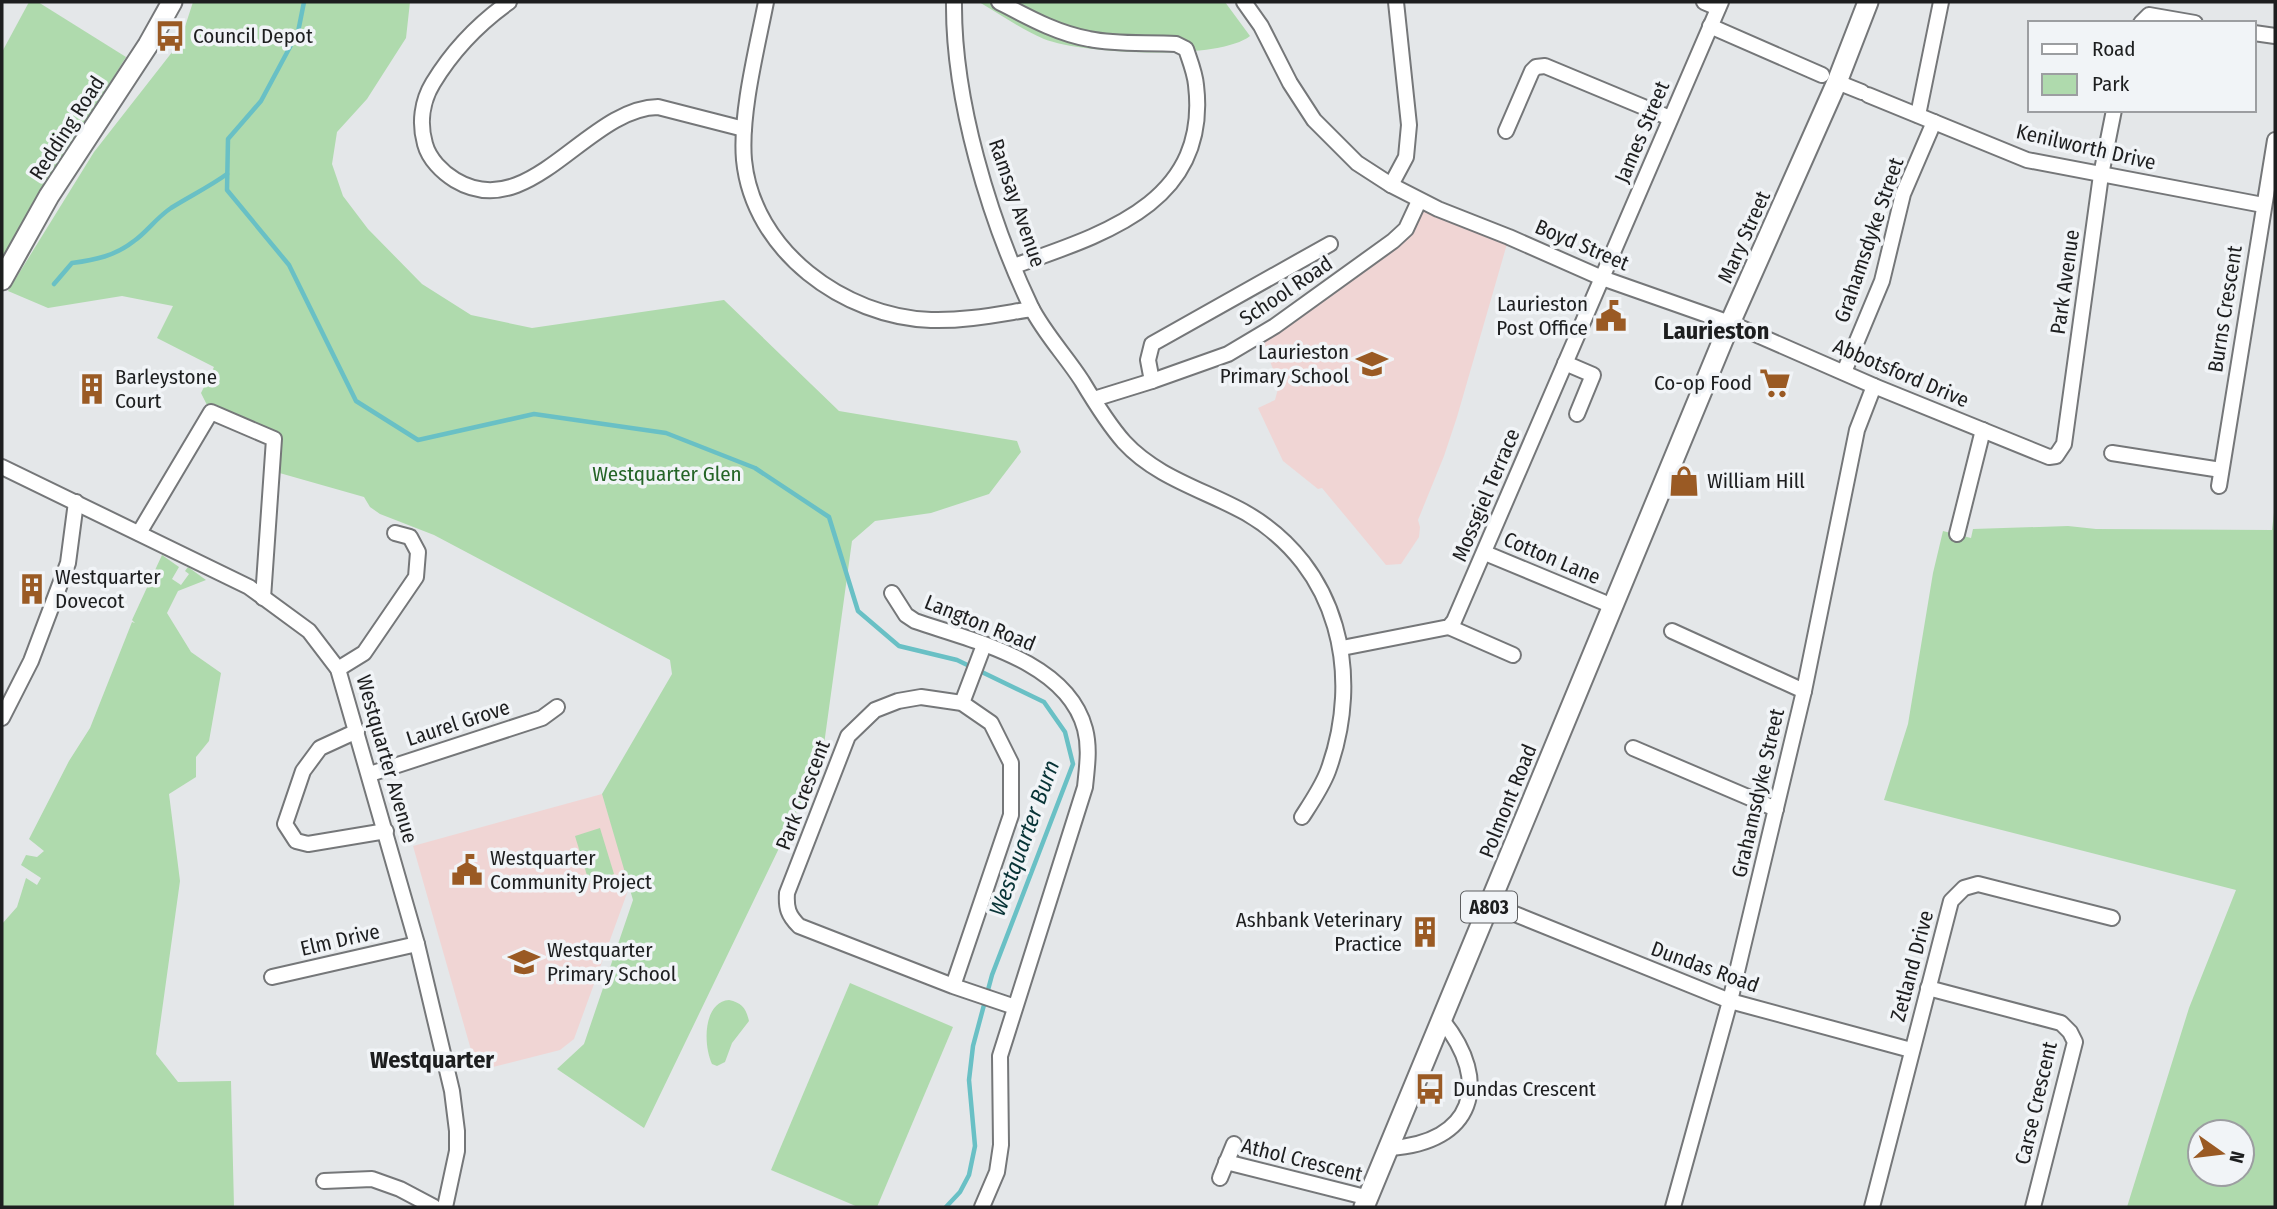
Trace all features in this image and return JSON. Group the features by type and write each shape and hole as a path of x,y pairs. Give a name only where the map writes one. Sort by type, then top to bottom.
{"main road":[{"name":"Redding Road","path":"2,280 49,196 148,45 172,2"},
{"name":"Mary Street","path":"1607,604 1730,323 1830,78 1868,2"},
{"name":"Polmont Road","path":"1366,1203 1490,904 1607,604"}],"street":[{"path":"509,2 457,48 429,90 423,108 422,130 426,147 446,174 459,182 473,189 489,191 504,190 523,183 623,116 648,108 659,107 744,130"},
{"path":"766,2 744,130 744,161 751,193 763,220 785,251 825,286 845,298 885,313 929,320 966,319 1032,309"},
{"name":"Ramsay Avenue","path":"954,2 954,40 966,115 1000,232 1032,309 1123,441 1146,462 1169,477 1246,514 1287,544 1320,587 1332,614 1342,648 1343,711 1337,744 1326,775 1302,817"},
{"path":"999,2 1050,27 1091,40 1176,44 1186,49 1196,83 1198,122 1187,160 1172,184 1149,205 1090,239 1014,265"},
{"path":"1244,2 1261,26 1290,83 1314,120 1357,163 1419,201"},
{"path":"1391,186 1406,157 1409,125 1395,2"},
{"path":"1919,115 1941,2"},
{"name":"James Street","path":"1602,278 1710,26 1714,4"},
{"path":"2143,21 2149,15 2184,21"},
{"name":"Kenilworth Drive","path":"1710,26 1865,94 2027,160 2263,205"},
{"path":"2256,33 2275,36"},
{"path":"1506,131 1532,71 1536,67 1545,66 1670,118"},
{"name":"Park Avenue","path":"2056,456 2064,444 2101,174 2114,112"},
{"name":"Grahamsdyke Street","path":"1844,372 1882,281 1903,194 1934,122"},
{"name":"Burns Crescent","path":"2219,486 2275,140"},
{"name":"Boyd Street","path":"1419,201 1602,278 1730,323"},
{"name":"School Road","path":"1094,399 1152,382 1228,354 1275,326 1393,241 1406,229 1419,201"},
{"name":"School Road","path":"1152,382 1147,360 1152,344 1330,244"},
{"name":"Mossgiel Terrace","path":"1449,627 1485,553 1602,278"},
{"name":"Abbotsford Drive","path":"1730,323 1874,386 2049,457 2056,456"},
{"path":"1565,363 1593,375 1577,414"},
{"name":"Grahamsdyke Street","path":"1673,1207 1730,1002 1804,691 1857,430 1874,386"},
{"path":"139,533 211,412 274,439 263,598"},
{"path":"1957,534 1983,430"},
{"path":"2112,453 2221,470"},
{"name":"Westquarter Avenue","path":"2,467 249,587 309,631 338,669 358,731 417,944 456,1112 457,1151 445,1207"},
{"path":"2,718 31,661 68,563 76,502"},
{"path":"338,669 364,653 416,577 418,552 410,537 395,533"},
{"name":"Cotton Lane","path":"1485,553 1607,604"},
{"name":"Langton Road","path":"892,593 906,615 915,621 984,645 1035,667 1055,681 1069,697 1085,727 1089,751 1085,787 1000,1056 1001,1145 997,1172 982,1207"},
{"path":"1342,648 1449,627 1513,655"},
{"path":"1672,631 1804,691"},
{"path":"962,703 984,645"},
{"name":"Park Crescent","path":"953,986 1011,815 1011,763 991,723 962,703 921,697 898,701 875,710 848,736 787,892 786,905 790,917 799,926 953,986 1015,1007"},
{"name":"Laurel Grove","path":"370,775 542,718 556,706"},
{"path":"358,731 320,748 303,771 285,824 296,841 308,844 386,831"},
{"path":"1633,748 1776,809"},
{"name":"Zetland Drive","path":"1872,1207 1951,901 1964,888 1978,884 2112,918"},
{"name":"Dundas Road","path":"1490,904 1730,1002 1911,1050"},
{"name":"Elm Drive","path":"272,977 417,944"},
{"name":"Carse Crescent","path":"1928,988 2061,1023 2075,1042 2034,1207"},
{"path":"1390,1148 1424,1144 1440,1137 1454,1126 1466,1106 1470,1085 1468,1065 1462,1048 1442,1020"},
{"name":"Athol Crescent","path":"1220,1178 1234,1144"},
{"name":"Athol Crescent","path":"1226,1162 1366,1203"},
{"path":"324,1181 372,1179 400,1189 434,1207"}],"shaded area":[{"name":"Laurieston Primary School","path":"1419,201 1509,237 1457,417 1418,520 1419,537 1401,564 1386,565 1322,488 1318,489 1283,461 1258,408 1275,400 1279,385 1260,335 1393,241"},
{"name":"Westquarter Primary School","path":"602,794 630,885 574,1039 560,1050 477,1071 413,846"}],"green space":[{"path":"29,2 38,2 126,57 2,258 2,52"},
{"name":"Westquarter Glen","path":"193,2 410,2 406,38 367,99 337,132 332,164 343,196 368,229 422,284 471,315 532,328 724,300 839,411 1017,441 1021,452 989,494 931,513 875,521 852,541 822,759 644,1128 557,1069 584,1044 633,900 602,794 672,674 670,660 434,535 380,514 370,507 364,497 276,472 277,437 208,407 201,393 214,367 157,338 173,306 122,296 48,308 8,291 94,152 180,42"},
{"path":"979,2 1225,2 1250,36 1234,44 1181,52 1088,48 1044,39"},
{"path":"2275,504 2275,1207 2127,1207 2189,1008 2236,890 1884,800 1908,724 1933,573 1943,531 1971,538 1973,529 2068,526 2096,529 2272,530"},
{"path":"162,555 179,567 172,579 181,585 189,574 185,571 188,567 206,580 178,591 167,613 191,652 221,673 209,741 196,757 196,777 169,794 180,881 156,1054 178,1082 231,1081 234,1207 2,1207 2,924 17,907 26,878 37,885 41,878 21,865 26,855 37,857 44,851 29,839 69,761 90,728 132,622 135,623 132,620"},
{"path":"600,828 614,874 589,882 575,836"},
{"path":"850,983 953,1027 877,1207 858,1207 771,1170"},
{"path":"729,1000 743,1007 749,1021 732,1043 725,1062 717,1066 712,1064 709,1056 707,1026 714,1008"}],"waterway":[{"name":"Westquarter Burn","path":"304,2 298,32 261,101 228,139 227,190 289,265 356,401 418,440 534,414 666,433 755,468 829,517 858,611 899,646 957,660 1044,702 1065,732 1073,764 992,975 973,1046 969,1080 975,1146 969,1175 960,1192 946,1207"},
{"path":"54,284 72,263 97,259 127,246 171,208 227,174"}],"place":[{"name":"Council Depot","path":"170,36"},
{"name":"Laurieston Post Office","path":"1611,316"},
{"name":"Laurieston Primary School","path":"1372,364"},
{"name":"Co-op Food","path":"1775,383"},
{"name":"Barleystone Court","path":"92,389"},
{"name":"William Hill","path":"1684,481"},
{"name":"Westquarter Dovecot","path":"32,589"},
{"name":"Westquarter Community Project","path":"467,870"},
{"name":"Ashbank Veterinary Practice","path":"1425,932"},
{"name":"Westquarter Primary School","path":"524,962"},
{"name":"Dundas Crescent","path":"1430,1089"}],"district":[{"name":"Laurieston","path":"1716,331"},
{"name":"Westquarter","path":"432,1060"}]}
